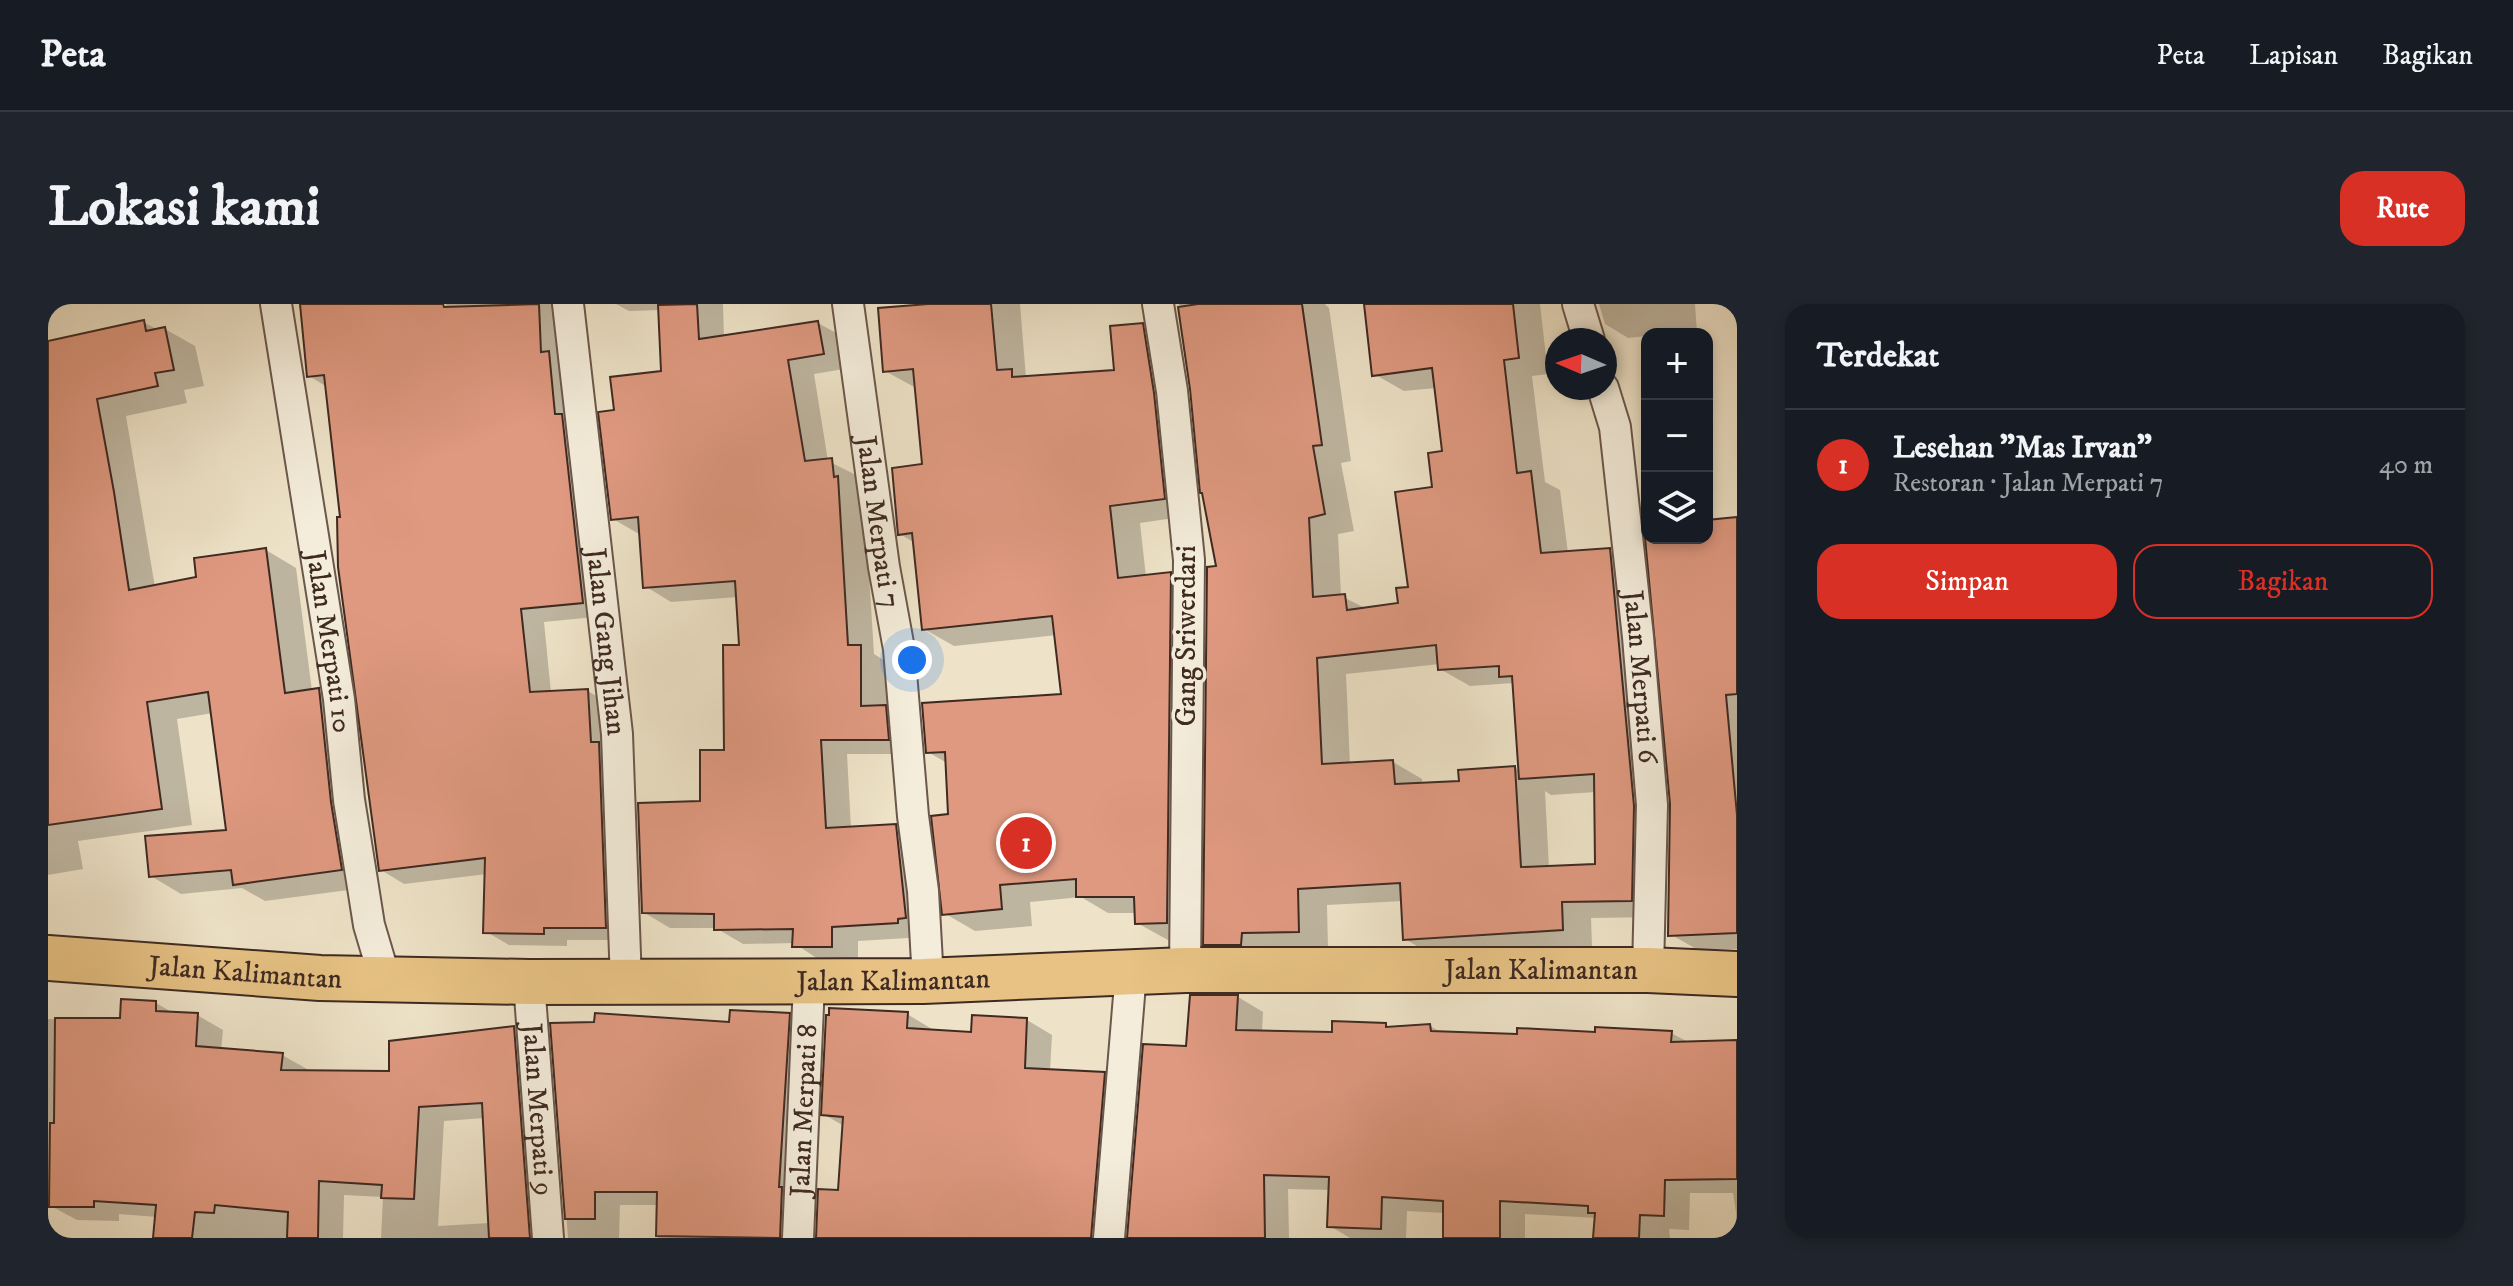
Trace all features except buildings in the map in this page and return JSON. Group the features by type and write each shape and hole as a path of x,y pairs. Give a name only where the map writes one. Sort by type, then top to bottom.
{"main road":[{"name":"Jalan Kalimantan","path":"48,958 320,978 529,982 928,981 1185,970 1648,970 1737,974"}],"street":[{"name":"Jalan Merpati 10","path":"276,304 339,699 349,800 369,925 385,979"},
{"name":"Jalan Gang Jihan","path":"568,304 617,734 626,982"},
{"name":"Jalan Merpati 7","path":"848,304 899,649 913,816 923,891 928,981"},
{"name":"Gang Sriwerdari","path":"1158,304 1172,391 1189,560 1185,970"},
{"path":"1578,304 1585,328"},
{"name":"Jalan Merpati 6","path":"1606,400 1617,442 1652,805 1648,970"},
{"path":"1109,1238 1131,972"},
{"name":"Jalan Merpati 9","path":"529,982 548,1238"},
{"name":"Jalan Merpati 8","path":"798,1238 809,983"}],"place":[{"name":"Lesehan \"Mas Irvan\"","path":"1026,843"}]}
